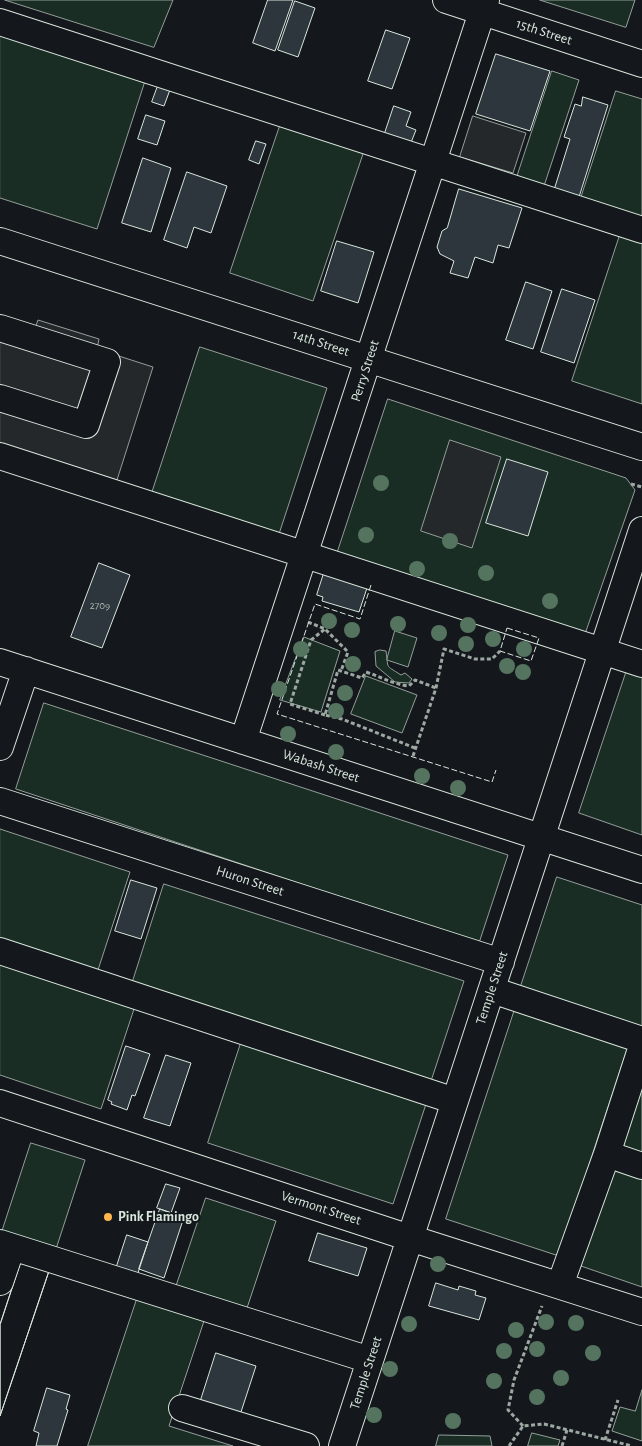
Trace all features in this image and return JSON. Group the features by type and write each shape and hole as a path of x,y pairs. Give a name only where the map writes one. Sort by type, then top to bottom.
{"street":[{"name":"15th Street","path":"446,0 484,6 642,64"},
{"name":"Perry Street","path":"243,741 484,6"},
{"path":"0,22 642,230"},
{"name":"14th Street","path":"0,241 642,447"},
{"path":"0,328 107,362 86,424 0,398"},
{"path":"0,456 642,664"},
{"name":"Temple Street","path":"342,1446 642,530"},
{"name":"Wabash Street","path":"0,662 642,870"},
{"path":"0,747 26,670"},
{"name":"Huron Street","path":"0,801 501,962"},
{"path":"0,951 455,1101"},
{"path":"492,990 642,1040"},
{"path":"560,1285 607,1154 642,1046"},
{"name":"Vermont Street","path":"0,1103 642,1312"},
{"path":"607,1154 642,1166"},
{"path":"0,1282 6,1245 370,1360"},
{"path":"182,1408 306,1446"}],"path":[{"path":"631,484 642,487"},
{"path":"307,622 326,629 348,652 341,671"},
{"path":"326,629 311,640 290,704 342,719 414,748"},
{"path":"413,756 414,748 436,688 444,649 475,659 492,659 500,651"},
{"path":"325,715 338,670 362,678 366,672 382,677 392,684 409,686 415,680 436,688"},
{"path":"523,1426 508,1410 514,1380 542,1305"},
{"path":"605,1440 618,1400"},
{"path":"509,1446 523,1426 544,1424 632,1446"},
{"path":"562,1446 567,1430"}],"green space":[{"path":"5,0 173,0 154,47"},
{"path":"540,0 635,0 626,27"},
{"path":"0,35 145,81 97,229 0,198"},
{"path":"552,71 579,80 544,186 517,177"},
{"path":"616,91 642,99 642,218 581,198"},
{"path":"281,123 364,151 313,301 230,273"},
{"path":"620,235 642,243 642,404 572,381"},
{"path":"200,347 327,388 278,537 151,496"},
{"path":"388,399 626,478 635,490 585,634 337,554"},
{"path":"395,631 417,638 408,667 387,660"},
{"path":"304,637 340,651 321,712 280,700"},
{"path":"380,650 386,651 390,668 401,675 405,673 412,679 409,683 395,682 376,666 375,652"},
{"path":"628,667 642,672 642,835 579,813"},
{"path":"366,676 417,695 402,733 351,714"},
{"path":"44,703 508,855 479,943 16,789"},
{"path":"0,829 130,872 97,973 0,941"},
{"path":"557,877 642,905 642,1030 520,989"},
{"path":"164,884 464,981 431,1081 132,984"},
{"path":"0,964 134,1009 101,1109 0,1075"},
{"path":"516,1006 629,1043 559,1256 446,1219"},
{"path":"242,1040 427,1101 393,1204 208,1143"},
{"path":"642,1075 642,1159 617,1150"},
{"path":"31,1143 85,1160 55,1252 1,1235"},
{"path":"613,1163 642,1172 642,1287 578,1265"},
{"path":"206,1198 276,1221 245,1314 175,1290"},
{"path":"138,1296 205,1318 169,1426 233,1446 88,1446"},
{"path":"642,1390 642,1441 612,1431 620,1407 635,1411"},
{"path":"532,1433 560,1440 558,1446 528,1446"},
{"path":"439,1435 490,1436 492,1446 436,1446"}],"shaded area":[{"path":"473,116 526,133 513,173 460,157"},
{"path":"0,318 35,328 38,320 99,339 97,349 153,367 117,480 0,443"},
{"path":"450,440 501,457 472,548 421,531"}],"building":[{"path":"268,0 293,0 275,51 253,43"},
{"path":"295,1 315,8 298,57 278,50"},
{"path":"386,30 410,38 392,89 368,81"},
{"path":"496,54 550,71 530,131 476,114"},
{"path":"159,83 171,87 164,106 152,102"},
{"path":"583,97 608,105 579,197 554,190 570,139 564,137 575,104 581,106"},
{"path":"394,106 411,112 406,126 416,130 410,145 384,136"},
{"path":"146,115 165,121 157,145 138,139"},
{"path":"256,141 266,144 259,164 249,160"},
{"path":"143,158 171,168 151,232 122,223"},
{"path":"187,172 227,186 211,233 194,227 187,248 164,240"},
{"path":"459,189 522,208 509,248 498,245 493,263 475,257 468,278 450,273 454,261 440,254 437,247 442,231 447,228"},
{"path":"337,241 374,252 358,303 321,291"},
{"path":"526,282 552,291 533,349 506,340"},
{"path":"562,289 595,300 574,363 541,352"},
{"path":"507,459 548,472 528,536 486,523"},
{"path":"99,563 130,575 102,648 71,637"},
{"path":"325,570 368,585 359,612 322,601 323,597 317,595"},
{"path":"131,880 157,888 141,939 115,931"},
{"path":"126,1046 150,1054 135,1096 132,1095 127,1110 111,1104 112,1102 108,1100"},
{"path":"166,1055 191,1063 170,1126 144,1118"},
{"path":"166,1184 180,1188 171,1213 157,1208"},
{"path":"160,1209 184,1217 164,1278 139,1269"},
{"path":"318,1233 367,1248 358,1276 309,1261"},
{"path":"127,1235 148,1242 136,1279 115,1272"},
{"path":"22,1259 50,1268 0,1416 0,1325"},
{"path":"22,1259 50,1268 0,1416 0,1325"},
{"path":"436,1283 458,1290 459,1286 476,1291 475,1295 486,1298 479,1320 429,1306"},
{"path":"216,1353 256,1366 240,1415 200,1403"},
{"path":"47,1388 70,1395 66,1409 68,1410 57,1446 36,1446 39,1433 34,1431"}],"fence":[{"path":"371,585 360,619 315,604 277,714 492,782 496,770"},
{"path":"507,628 539,638 531,661 500,651 507,628"}],"place":[{"name":"Pink Flamingo","path":"108,1217"}]}
